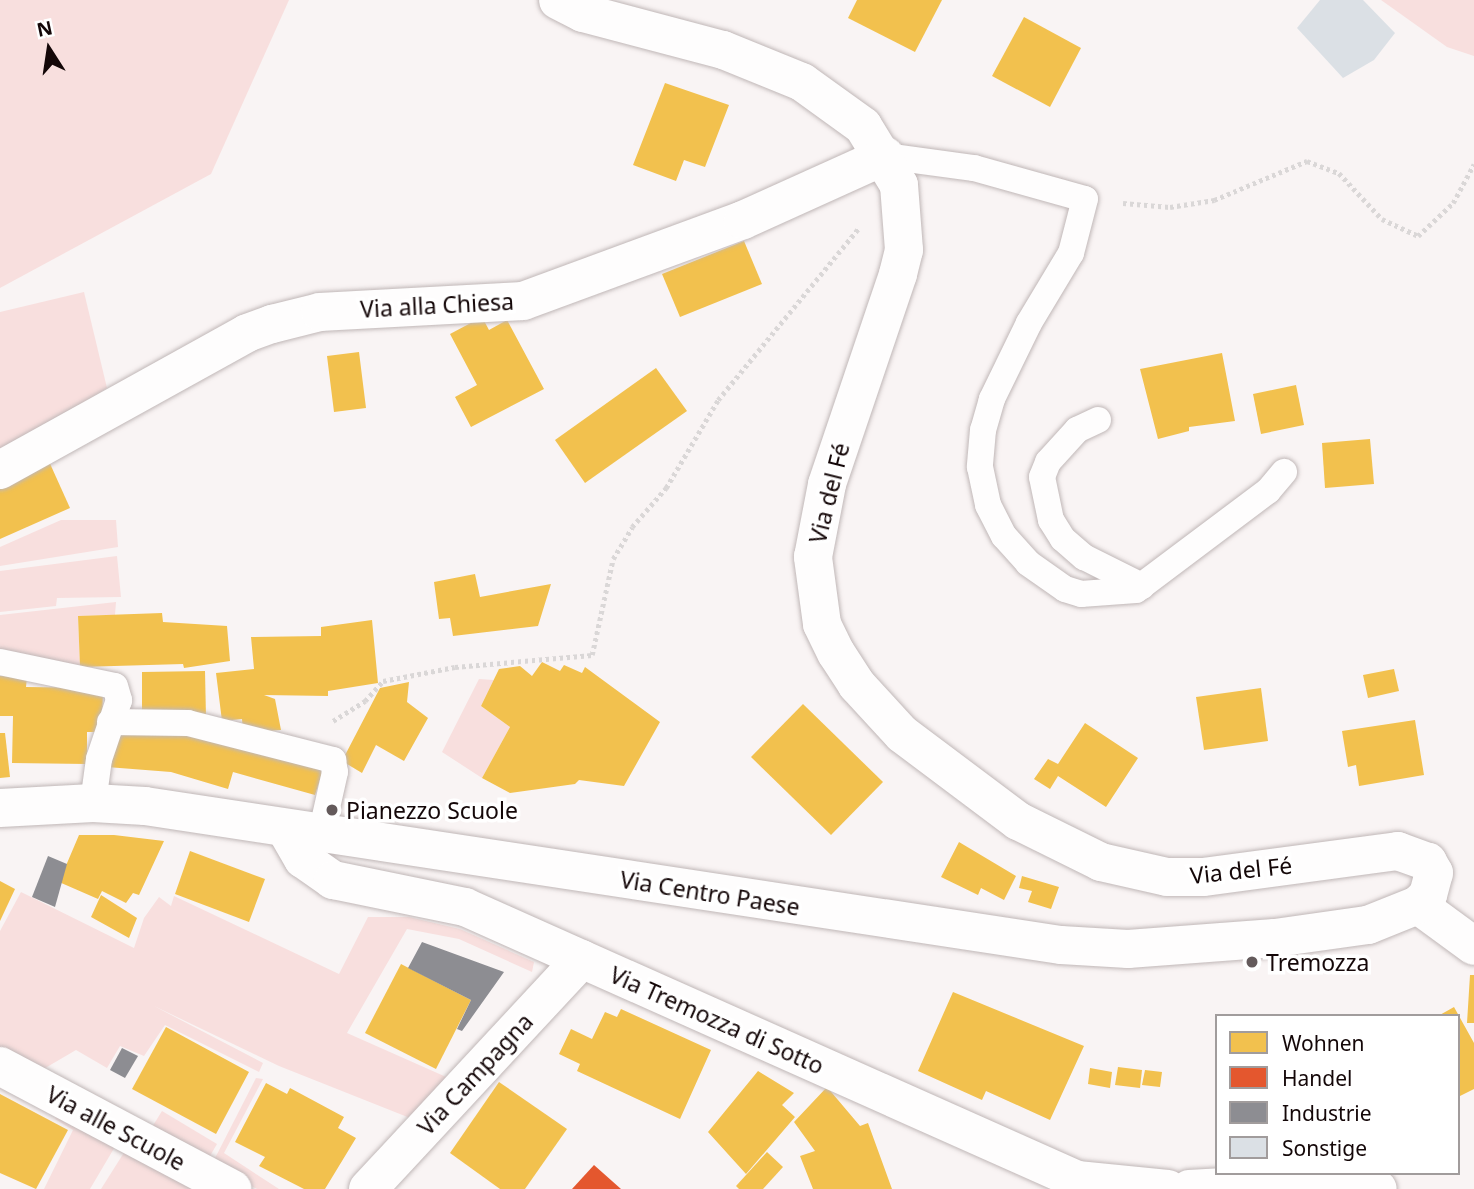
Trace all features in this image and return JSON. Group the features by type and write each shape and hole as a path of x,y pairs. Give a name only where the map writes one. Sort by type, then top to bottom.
{"street":[{"name":"Via del Fé","path":"558,0 607,21 723,50 802,82 863,127 885,156 899,185 904,250 827,484 813,557 822,624 857,685 902,734 965,785 1018,821 1101,862 1167,877 1202,877 1398,851 1427,862 1434,873 1433,884 1418,905"},
{"name":"Via alla Chiesa","path":"0,470 223,346 272,324 320,312 523,301 743,220 885,156"},
{"name":"Via Centro Paese","path":"0,808 93,803 303,831 1061,945 1128,949 1275,938 1368,925 1418,905"},
{"name":"Via Tremozza di Sotto","path":"303,831 303,859 334,880 465,907 1077,1180 1168,1189"},
{"path":"1418,905 1474,946"},
{"name":"Via Campagna","path":"368,1189 582,959"},
{"name":"Via alle Scuole","path":"0,1066 232,1189"},
{"path":"1189,1189 1313,1182 1378,1189"}],"lane":[{"path":"885,156 974,168 1085,199 1071,253 1029,323 992,400 983,430 980,467 988,505 1004,536 1028,563 1065,589 1081,594 1110,595 1142,586 1268,491 1284,472"},
{"path":"1098,419 1077,430 1048,462 1042,477 1051,520 1063,539 1084,557 1142,586"},
{"path":"0,662 115,686 120,700 110,722 93,803"},
{"path":"110,722 188,723 281,743 333,760 335,772 303,831"}],"path":[{"path":"1085,199 1170,207 1214,200 1307,161 1339,173 1382,219 1418,236 1453,203 1474,164"},
{"path":"281,743 338,718 365,701 383,681 455,667 592,655 614,559 632,527 666,488 718,400 865,222 903,210"}],"shaded area":[{"path":"0,0 289,0 211,174 0,288"},
{"path":"1381,0 1474,0 1474,56 1447,47"},
{"path":"84,292 107,388 0,457 0,312"},
{"path":"61,520 116,520 118,547 0,566 0,547"},
{"path":"117,556 121,597 57,598 56,606 0,612 0,571"},
{"path":"116,602 115,615 78,616 80,667 0,654 0,615"},
{"path":"479,679 494,680 481,706 510,727 482,778 442,752"},
{"path":"21,892 134,948 144,918 159,897 171,906 174,896 339,974 368,917 409,917 460,929 534,962 532,972 459,939 407,929 347,1033 453,1080 415,1120 279,1066 154,1006 263,1063 259,1072 165,1025 144,1056 120,1046 107,1068 76,1050 35,1074 0,1056 0,931"},
{"path":"256,1078 263,1079 224,1153 279,1189 257,1189 212,1164"},
{"path":"162,1111 217,1144 207,1161 149,1132"},
{"path":"58,1115 116,1145 90,1189 44,1189 73,1130 55,1119"},
{"path":"125,1151 193,1189 101,1189"}],"building: Wohnen":[{"path":"857,0 942,0 915,52 848,18"},
{"path":"1024,17 1081,48 1050,107 992,76"},
{"path":"665,83 729,105 705,167 684,160 676,181 633,165"},
{"path":"744,241 762,284 680,317 662,274"},
{"path":"482,317 489,330 507,320 544,389 471,427 455,397 477,385 450,334"},
{"path":"359,352 366,408 334,412 327,356"},
{"path":"1222,353 1235,421 1189,427 1189,431 1158,439 1140,369"},
{"path":"656,368 687,411 585,483 555,440"},
{"path":"1296,385 1304,425 1261,434 1253,394"},
{"path":"1370,439 1374,484 1325,488 1322,443"},
{"path":"47,457 70,508 0,539 0,478"},
{"path":"475,574 480,597 551,584 538,626 453,636 450,618 439,619 434,582"},
{"path":"162,613 163,622 227,626 230,661 184,668 183,664 80,667 78,616"},
{"path":"372,620 378,683 328,691 328,696 264,695 275,699 281,730 243,732 242,719 222,721 216,673 254,669 251,637 321,636 321,627"},
{"path":"542,662 560,671 564,665 582,673 585,667 660,722 624,786 579,780 575,784 510,793 482,778 510,727 481,706 499,669 520,666 532,676"},
{"path":"1394,669 1399,691 1368,698 1363,675"},
{"path":"205,671 206,718 142,718 142,672"},
{"path":"0,676 27,677 26,687 103,688 102,732 87,732 87,764 12,763 13,716 0,716"},
{"path":"409,682 407,702 428,718 404,761 376,745 362,773 342,761 380,688"},
{"path":"1261,688 1268,741 1204,750 1196,697"},
{"path":"803,704 883,782 831,835 751,757"},
{"path":"1415,720 1424,775 1359,786 1356,765 1348,767 1342,731"},
{"path":"1085,723 1138,758 1106,807 1058,776 1050,789 1034,779 1048,759 1058,764"},
{"path":"112,729 183,730 326,761 315,795 233,772 228,789 171,772 107,767"},
{"path":"0,733 5,733 10,777 0,778"},
{"path":"79,835 114,835 164,841 139,895 133,893 126,903 102,891 98,899 59,882"},
{"path":"959,842 1016,876 1004,900 981,888 978,895 941,877"},
{"path":"190,851 265,879 249,922 175,894"},
{"path":"1022,876 1059,887 1051,909 1028,902 1032,891 1019,888"},
{"path":"0,881 15,889 0,921"},
{"path":"101,895 137,918 129,938 91,917"},
{"path":"401,964 471,1000 436,1069 365,1033"},
{"path":"1470,975 1474,975 1474,1023 1467,1023"},
{"path":"953,992 1084,1046 1050,1120 986,1091 982,1100 918,1071"},
{"path":"1454,1007 1458,1014 1442,1014"},
{"path":"621,1009 711,1050 680,1119 577,1071 580,1064 559,1054 571,1029 592,1039 605,1012 617,1017"},
{"path":"1460,1018 1474,1043 1474,1089 1460,1096"},
{"path":"166,1027 249,1072 216,1134 132,1089"},
{"path":"1118,1067 1142,1070 1140,1088 1115,1085"},
{"path":"1090,1068 1112,1072 1110,1088 1088,1084"},
{"path":"1145,1070 1162,1072 1160,1087 1142,1085"},
{"path":"758,1071 794,1093 782,1105 795,1117 746,1174 708,1132"},
{"path":"499,1082 567,1129 525,1189 500,1189 450,1153"},
{"path":"266,1083 287,1094 290,1088 344,1117 338,1128 356,1138 325,1189 304,1189 259,1166 265,1157 235,1142"},
{"path":"827,1087 860,1126 868,1123 892,1189 813,1189 800,1156 815,1151 794,1122"},
{"path":"0,1094 68,1130 36,1189 0,1173"},
{"path":"767,1152 783,1167 763,1189 739,1189 736,1186"}],"building: Handel":[{"path":"594,1165 621,1189 572,1189"}],"building: Industrie":[{"path":"48,856 67,864 55,907 32,897"},
{"path":"422,942 504,972 462,1031 457,1029 471,1000 408,968"},
{"path":"122,1048 138,1056 125,1078 110,1070"}],"building: Sonstige":[{"path":"1320,0 1363,0 1395,33 1374,60 1343,78 1297,28"}],"place":[{"name":"Pianezzo Scuole","path":"332,810"},
{"name":"Tremozza","path":"1252,962"}]}
